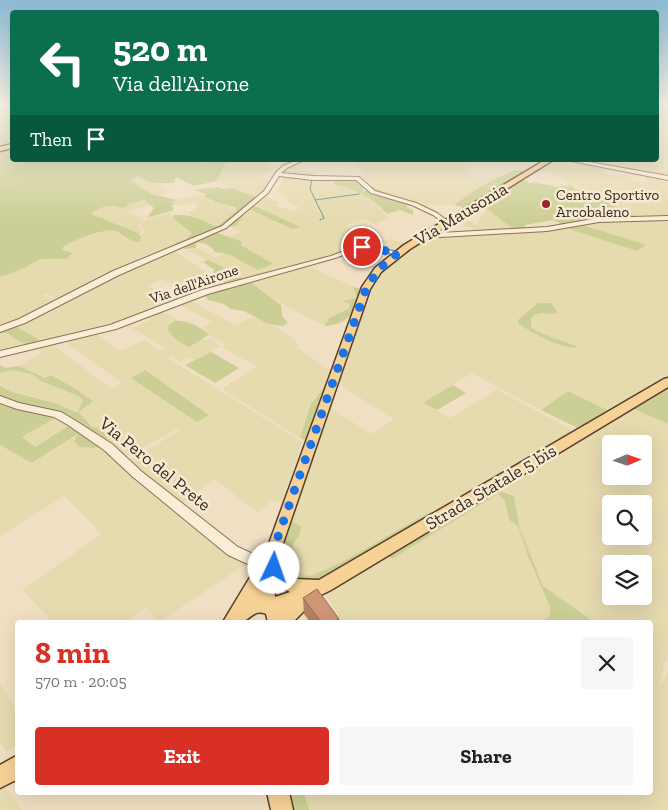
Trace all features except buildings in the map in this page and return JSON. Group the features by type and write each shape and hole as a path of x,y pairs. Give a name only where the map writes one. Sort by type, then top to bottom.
{"main road":[{"name":"Via Mausonia","path":"267,605 265,586 271,561 366,289 378,270 398,253 547,162"},
{"name":"Strada Statale 5 bis","path":"284,620 293,608 319,588 668,382"},
{"name":"Via Mausonia","path":"235,619 271,561"},
{"path":"271,561 285,583 294,587 319,588"},
{"name":"Strada Statale 5 bis","path":"235,619 252,606 267,605 319,588"},
{"path":"267,605 275,611 277,620"},
{"path":"0,777 15,768"},
{"path":"279,795 282,810"}],"street":[{"path":"0,330 22,321 134,265 224,227 266,192 285,167 296,162"},
{"path":"580,162 668,178"},
{"path":"278,174 313,178 358,178 372,191 414,204 446,222"},
{"path":"423,236 547,229 599,220 668,218"},
{"name":"Via dell'Airone","path":"0,354 113,327 205,292 359,247 367,246 398,253"},
{"name":"Via Pero del Prete","path":"0,399 17,406 57,414 108,447 137,474 233,551 271,561"}],"shaded area":[{"path":"659,144 668,144 668,377 611,412 568,391 541,410 472,373 424,403 450,418 497,390 576,432 310,585 279,556 299,535 290,520 329,407 371,434 394,419 337,383 367,294 378,274 409,248 420,246 436,237 565,228 637,251 645,245 580,224 639,218 555,175 535,171 550,162 659,162","holes":["605,165 659,177 646,177 647,182 632,181 633,177 604,174"]},
{"path":"267,162 266,167 273,169 261,177 273,182 257,198 216,181 226,163"},
{"path":"355,162 476,162 465,170 472,177 505,176 478,188 454,205 430,204 424,208 375,189 366,180"},
{"path":"287,169 316,172 313,176 284,174 333,178 335,185 357,190 377,204 388,218 375,224 364,219 345,226 357,232 346,237 358,240 369,234 384,241 391,239 406,244 396,251 363,245 246,279 236,279 228,276 221,266 189,251 198,248 216,258 228,254 258,270 274,264 230,238 232,235 241,232 232,227 236,226 249,210 292,229 299,227 253,204 265,197 269,197 279,203 278,207 286,208 290,211 300,208 285,199 287,198 276,190 282,186 279,184 283,183 282,173"},
{"path":"138,176 168,188 170,191 158,196 144,191 129,180"},
{"path":"195,195 203,195 214,202 224,203 237,210 218,226 214,226 209,221 188,216 192,215 188,212 197,209 196,202 178,206 170,202"},
{"path":"144,200 150,205 129,212 142,220 138,226 143,232 139,234 90,214 106,206 126,204"},
{"path":"487,208 513,229 481,232 460,224 469,221 477,224"},
{"path":"168,213 192,233 180,241 179,245 158,254 141,256 139,259 110,272 62,300 44,293 43,296 59,301 25,318 0,327 0,277 20,270 41,259 60,260 63,247 73,241 102,231 114,231 132,241 144,233 145,230 140,225 143,221"},
{"path":"173,250 225,284 194,296 162,279 148,286 175,303 141,317 38,345 38,339 13,325 62,305 120,273"},
{"path":"308,266 353,287 357,294 354,299 342,299 350,305 350,308 329,318 325,326 282,304 250,282"},
{"path":"188,299 235,325 253,317 272,325 285,332 299,345 296,347 331,371 325,386 311,404 300,438 222,389 257,366 221,347 226,345 200,329 212,322 177,303"},
{"path":"160,310 180,321 167,328 201,340 211,339 221,347 211,349 211,352 194,360 189,357 180,362 172,356 168,358 302,442 282,502 268,501 268,504 257,512 215,479 180,504 128,461 176,433 182,426 123,459 79,412 93,401 51,375 45,378 19,366 43,352 39,349 51,344 112,389 122,383 63,340 94,332 121,351 144,340 161,351 165,348 132,328 151,320 146,316"},
{"path":"3,332 29,347 0,350 0,333"},
{"path":"11,370 32,374 41,381 81,397 83,400 78,412 40,398 12,392 0,386 0,373"},
{"path":"632,408 668,424 668,657 663,668 660,688 668,671 668,810 309,810 305,795 653,795 653,620 591,620 543,586 520,529 514,496 498,488"},
{"path":"58,416 72,424 35,447 22,437"},
{"path":"81,432 249,562 162,620 157,620 146,607 128,620 51,620 22,590 102,534 64,496 0,536 0,445 32,463"},
{"path":"497,494 505,501 507,515 513,524 518,526 528,556 550,607 550,615 546,620 342,620 324,592 387,555 392,559"},
{"path":"0,684 15,707 15,746 6,751 0,742"},
{"path":"0,782 22,810 0,810"}],"green space":[{"path":"0,144 10,144 10,146 0,149"},
{"path":"10,147 10,162 236,162 226,163 216,181 194,186 176,177 174,183 152,183 138,176 130,180 151,194 177,200 171,202 175,204 171,206 174,210 147,218 154,208 144,200 127,204 128,206 122,208 114,206 98,209 91,214 138,233 141,237 140,242 133,241 115,231 103,231 81,238 63,247 62,250 73,253 66,259 41,259 20,270 0,277 0,150"},
{"path":"514,170 525,171 466,208 454,205 478,188"},
{"path":"338,176 358,181 364,187 362,193 372,187 413,204 406,207 413,210 413,215 400,210 387,214 364,195 335,185 334,177"},
{"name":"Centro Sportivo Arcobaleno","path":"522,180 528,181 529,184 532,182 570,187 567,184 575,187 573,188 588,192 639,218 594,218 561,224 553,220 525,225 525,228 513,229 481,204"},
{"path":"217,187 223,189 233,188 257,198 251,204 300,227 292,229 251,210 246,212 236,226 225,227 215,232 242,242 241,245 274,264 258,270 228,254 215,252 204,244 196,243 196,248 185,249 175,243 186,239 192,233 173,218 174,215 201,219 214,226 218,226 237,210 235,207 216,202 204,196 207,195 194,190"},
{"path":"580,224 646,245 637,251 563,227"},
{"path":"208,260 223,267 225,274 228,276 246,279 213,288 224,283 211,275 215,270 203,262"},
{"path":"264,278 250,282 281,305 282,316 288,323 283,326 268,324 244,311 231,309 224,304 208,300 204,294"},
{"path":"353,287 362,289 354,310 341,322 325,326 329,318 350,308 349,303 341,301 357,298"},
{"path":"538,303 551,303 558,313 542,313 531,317 531,327 536,331 578,347 556,344 518,323 518,320"},
{"path":"175,321 193,324 209,335 189,347 182,344 168,331 167,328"},
{"path":"13,325 38,339 38,345 29,347 6,333 0,333 0,330"},
{"path":"211,352 239,368 215,383 185,365"},
{"path":"0,365 6,368 19,366 45,378 51,375 93,401 79,412 92,427 99,429 106,435 105,448 79,447 74,441 79,433 32,463 0,445 0,386 12,392 55,403 76,412 78,412 83,400 76,395 41,381 32,374 11,370 0,373","holes":["60,415 72,424 35,447 22,437"]},
{"path":"145,370 209,415 197,422 131,378"},
{"path":"331,371 333,372 308,441 300,438 311,404 325,386"},
{"path":"453,385 466,393 437,410 423,403"},
{"path":"668,386 668,424 632,408"},
{"path":"568,391 611,412 580,429 541,410"},
{"path":"496,489 514,496 520,529 543,586 591,620 546,620 550,615 550,607 528,556 518,526 509,520 505,501 498,494 392,559 387,555"},
{"path":"430,512 441,512 353,564 310,585 285,577 279,556 290,520 301,527 290,552 289,563 294,569 304,575 311,576 340,563"},
{"path":"289,795 305,795 309,810 293,810"}],"waterway":[{"path":"312,179 310,189 315,200"},
{"path":"315,200 359,194"},
{"path":"315,200 324,218 320,220"}],"place":[{"name":"Centro Sportivo Arcobaleno","path":"546,204"}],"route":[{"path":"274,568 275,545 366,289 378,270 398,253 367,246 362,247"}]}
